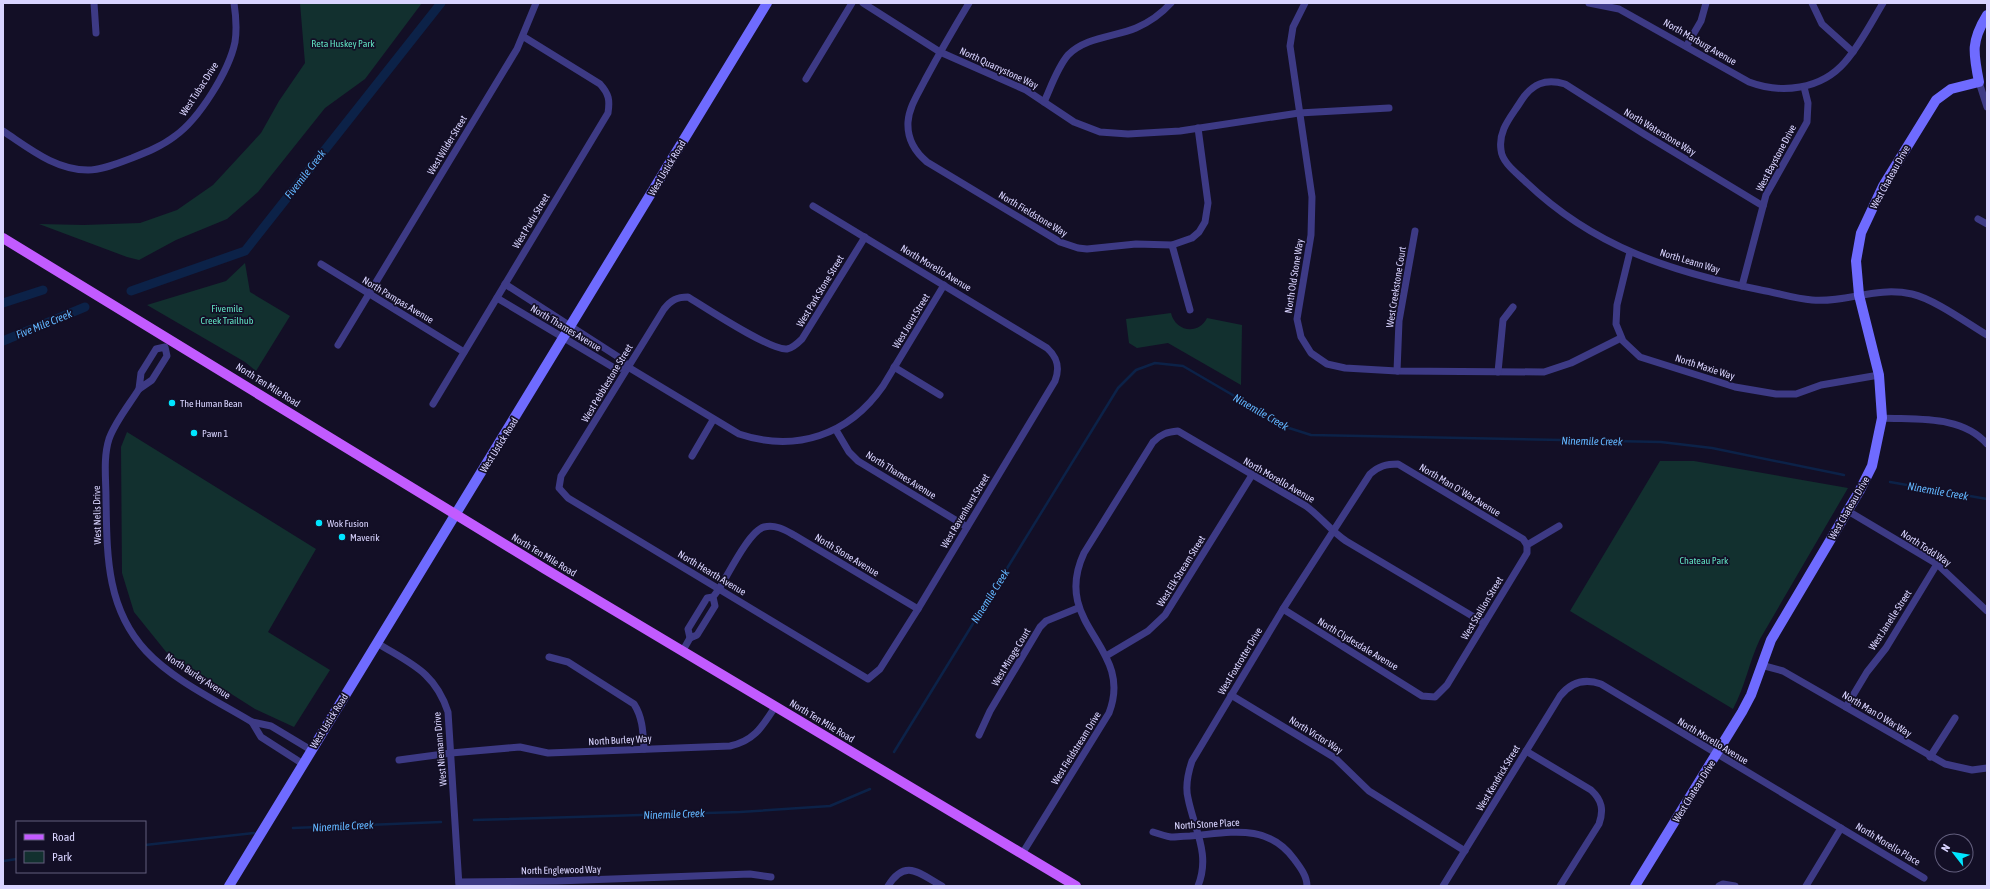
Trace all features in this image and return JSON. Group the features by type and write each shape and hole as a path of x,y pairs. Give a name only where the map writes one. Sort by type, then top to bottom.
{"main road":[{"name":"West Ustick Road","path":"231,885 311,750 767,3"},
{"path":"1979,82 1973,55 1973,45 1979,27 1987,15"},
{"name":"West Chateau Drive","path":"1635,886 1751,695 1760,665 1771,640 1848,512 1872,466 1882,418 1878,375 1859,295 1856,261 1861,233 1883,186 1936,100 1951,89 1979,82"},
{"name":"North Ten Mile Road","path":"3,238 168,343 775,708 1076,886"}],"street":[{"path":"94,3 96,33"},
{"name":"West Tubac Drive","path":"3,131 49,160 67,167 88,170 111,166 155,149 175,136 189,124 212,92 227,66 235,43 236,18 234,3"},
{"name":"West Wilder Street","path":"338,345 524,37 536,3"},
{"path":"806,79 852,3"},
{"name":"North Quarrystone Way","path":"863,3 940,52 1026,90 1074,122 1100,132 1128,134 1198,128 1299,113 1389,108"},
{"name":"North Fieldstone Way","path":"969,3 940,52 910,108 908,131 914,148 927,162 1069,246 1087,249 1136,244 1172,245 1192,238 1199,232 1208,213 1208,203 1198,128"},
{"path":"1044,102 1062,63 1075,50 1088,42 1137,28 1150,22 1171,3"},
{"name":"North Old Stone Way","path":"1305,3 1293,27 1290,46 1310,178 1313,209 1311,235 1297,319 1301,337 1311,353 1318,359 1331,365 1345,368 1397,371 1498,372 1554,370 1621,338"},
{"name":"North Marburg Avenue","path":"1589,3 1619,9 1687,46 1741,78 1758,85 1776,89 1804,87"},
{"path":"1687,46 1701,21 1706,3"},
{"path":"1812,3 1822,24 1852,52"},
{"path":"1804,87 1830,75 1844,63 1883,3"},
{"name":"West Pudu Street","path":"433,404 608,113 609,99 606,91 600,84 524,37"},
{"name":"North Waterstone Way","path":"1544,81 1556,81 1565,84 1763,206"},
{"name":"North Leann Way","path":"1544,81 1534,86 1526,94 1504,127 1500,137 1501,153 1509,166 1536,192 1568,218 1605,240 1630,252 1716,280 1811,300 1830,300 1885,291 1914,294 1939,306 1987,335"},
{"path":"1979,82 1987,106"},
{"name":"West Baystone Drive","path":"1742,286 1763,206 1770,186 1807,122 1808,103 1804,87"},
{"name":"North Morello Avenue","path":"813,206 1047,348"},
{"path":"1978,219 1987,224"},
{"name":"West Creekstone Court","path":"1397,371 1399,321 1415,231"},
{"name":"West Park Stone Street","path":"670,302 679,298 688,297 771,346 787,349 795,346 802,339 865,237"},
{"path":"1172,245 1190,310"},
{"name":"North Maxie Way","path":"1630,252 1616,314 1616,324 1621,338 1631,350 1640,357 1735,387 1764,393 1796,394 1821,385 1878,375"},
{"name":"North Pampas Avenue","path":"321,264 464,352"},
{"name":"North Thames Avenue","path":"505,284 623,360 628,367 713,420 739,434 766,441"},
{"name":"West Joust Street","path":"766,441 785,442 804,440 836,430 858,414 872,401 944,285"},
{"name":"North Thames Avenue","path":"497,298 563,339 616,369 628,367"},
{"name":"West Pebblestone Street","path":"561,476 664,308 670,302"},
{"path":"1498,372 1503,320 1513,307"},
{"name":"West Nelis Drive","path":"138,389 152,380 168,356 168,343 156,349 141,373 138,389 110,438 105,456 108,564 112,588 120,609 138,641"},
{"name":"West Ravenhurst Street","path":"868,678 880,669 918,609 1055,382 1058,373 1058,363 1054,355 1047,348"},
{"path":"894,367 940,395"},
{"path":"1882,418 1942,421 1958,425 1972,431 1987,444"},
{"path":"692,456 713,420"},
{"name":"North Thames Avenue","path":"836,430 849,452 858,461 967,527"},
{"name":"North Morello Avenue","path":"1160,436 1168,432 1178,431 1306,506 1321,517 1332,532 1484,623"},
{"name":"West Fieldstream Drive","path":"1022,854 1109,713 1115,694 1115,685 1106,656 1078,608 1076,580 1082,558 1153,442 1160,436"},
{"name":"North Man O' War Avenue","path":"1378,467 1387,464 1398,464 1523,539 1527,545"},
{"name":"West Foxtrotter Drive","path":"1198,886 1204,864 1200,835 1188,798 1189,770 1196,753 1332,532 1370,474 1378,467"},
{"name":"West Elk Stream Street","path":"1106,656 1148,631 1165,615 1252,475"},
{"name":"North Hearth Avenue","path":"561,476 559,488 568,498 868,678"},
{"name":"North Todd Way","path":"1848,512 1937,564 1987,611"},
{"name":"North Stone Avenue","path":"719,589 754,535 764,527 776,526 794,535 918,609"},
{"path":"1527,545 1558,526"},
{"name":"West Stallion Street","path":"1422,696 1435,697 1447,685 1526,553 1527,545"},
{"name":"West Janelle Street","path":"1846,707 1867,672 1886,648 1937,564"},
{"path":"690,638 688,629 707,598 713,597 719,589"},
{"path":"682,652 690,638 697,635 715,606 713,597"},
{"name":"West Mirage Court","path":"979,735 990,711 1040,627 1046,621 1078,608"},
{"name":"North Clydesdale Avenue","path":"1283,610 1422,696"},
{"name":"North Burley Avenue","path":"138,641 155,660 175,675 252,722 271,726 311,750"},
{"name":"West Niemann Drive","path":"377,643 423,672 434,683 442,696 448,712 459,884"},
{"path":"549,657 568,662 634,704 640,713 642,722 644,749"},
{"name":"North Man O War Way","path":"1760,665 1783,671 1930,757 1956,768 1972,770 1987,768"},
{"name":"North Morello Avenue","path":"1573,683 1582,680 1592,680 1601,684 1841,828"},
{"name":"West Kendrick Street","path":"1443,886 1560,696 1566,688 1573,683"},
{"name":"North Victor Way","path":"1231,695 1335,758 1369,791 1465,851"},
{"name":"North Burley Way","path":"399,760 451,753 520,747 548,754 730,746 742,743 752,737 761,728 775,708"},
{"path":"1930,757 1955,718"},
{"name":"North Burley Avenue","path":"252,722 261,737 303,764"},
{"path":"1526,751 1591,790 1598,797 1602,805 1602,815 1599,824 1560,886"},
{"path":"1806,886 1841,828"},
{"name":"North Morello Place","path":"1841,828 1924,878"},
{"name":"North Stone Place","path":"1153,832 1172,837 1253,832 1270,839 1293,857 1304,874 1307,886"},
{"path":"888,886 895,874 904,869 915,870 942,886"},
{"name":"North Englewood Way","path":"459,884 750,874 771,877"},
{"path":"664,878 664,886"},
{"path":"1721,885 1735,886"}],"green space":[{"name":"Reta Huskey Park","path":"300,3 422,3 365,79 325,108 258,192 227,219 176,240 139,260 127,257 39,224 84,225 140,223 177,210 213,185 261,133 279,101 305,63"},
{"name":"Fivemile Creek Trailhub","path":"245,263 250,292 290,316 256,371 245,362 147,305 226,281"},
{"path":"1171,313 1177,324 1187,329 1198,327 1203,324 1207,318 1242,325 1241,385 1168,343 1137,348 1129,343 1126,319"},
{"path":"127,432 316,549 268,632 330,670 294,727 255,709 167,653 134,612 122,573 121,447"},
{"name":"Chateau Park","path":"1660,461 1694,461 1848,488 1760,639 1741,692 1733,709 1570,611"}],"waterway":[{"name":"Fivemile Creek","path":"131,291 245,251 441,3"},
{"path":"3,303 43,290"},
{"name":"Five Mile Creek","path":"3,341 85,307"},
{"name":"Ninemile Creek","path":"894,752 1118,388 1136,370 1155,363 1183,366 1289,428 1311,435 1661,442 1712,448 1844,475"},
{"name":"Ninemile Creek","path":"1890,482 1987,499"},
{"name":"Ninemile Creek","path":"474,820 740,812 830,806 870,789"},
{"name":"Ninemile Creek","path":"293,828 441,822"},
{"name":"Ninemile Creek","path":"146,845 254,833"},
{"name":"Ninemile Creek","path":"3,861 16,859"}],"place":[{"name":"The Human Bean","path":"172,403"},
{"name":"Pawn 1","path":"194,433"},
{"name":"Wok Fusion","path":"319,523"},
{"name":"Maverik","path":"342,537"}]}
